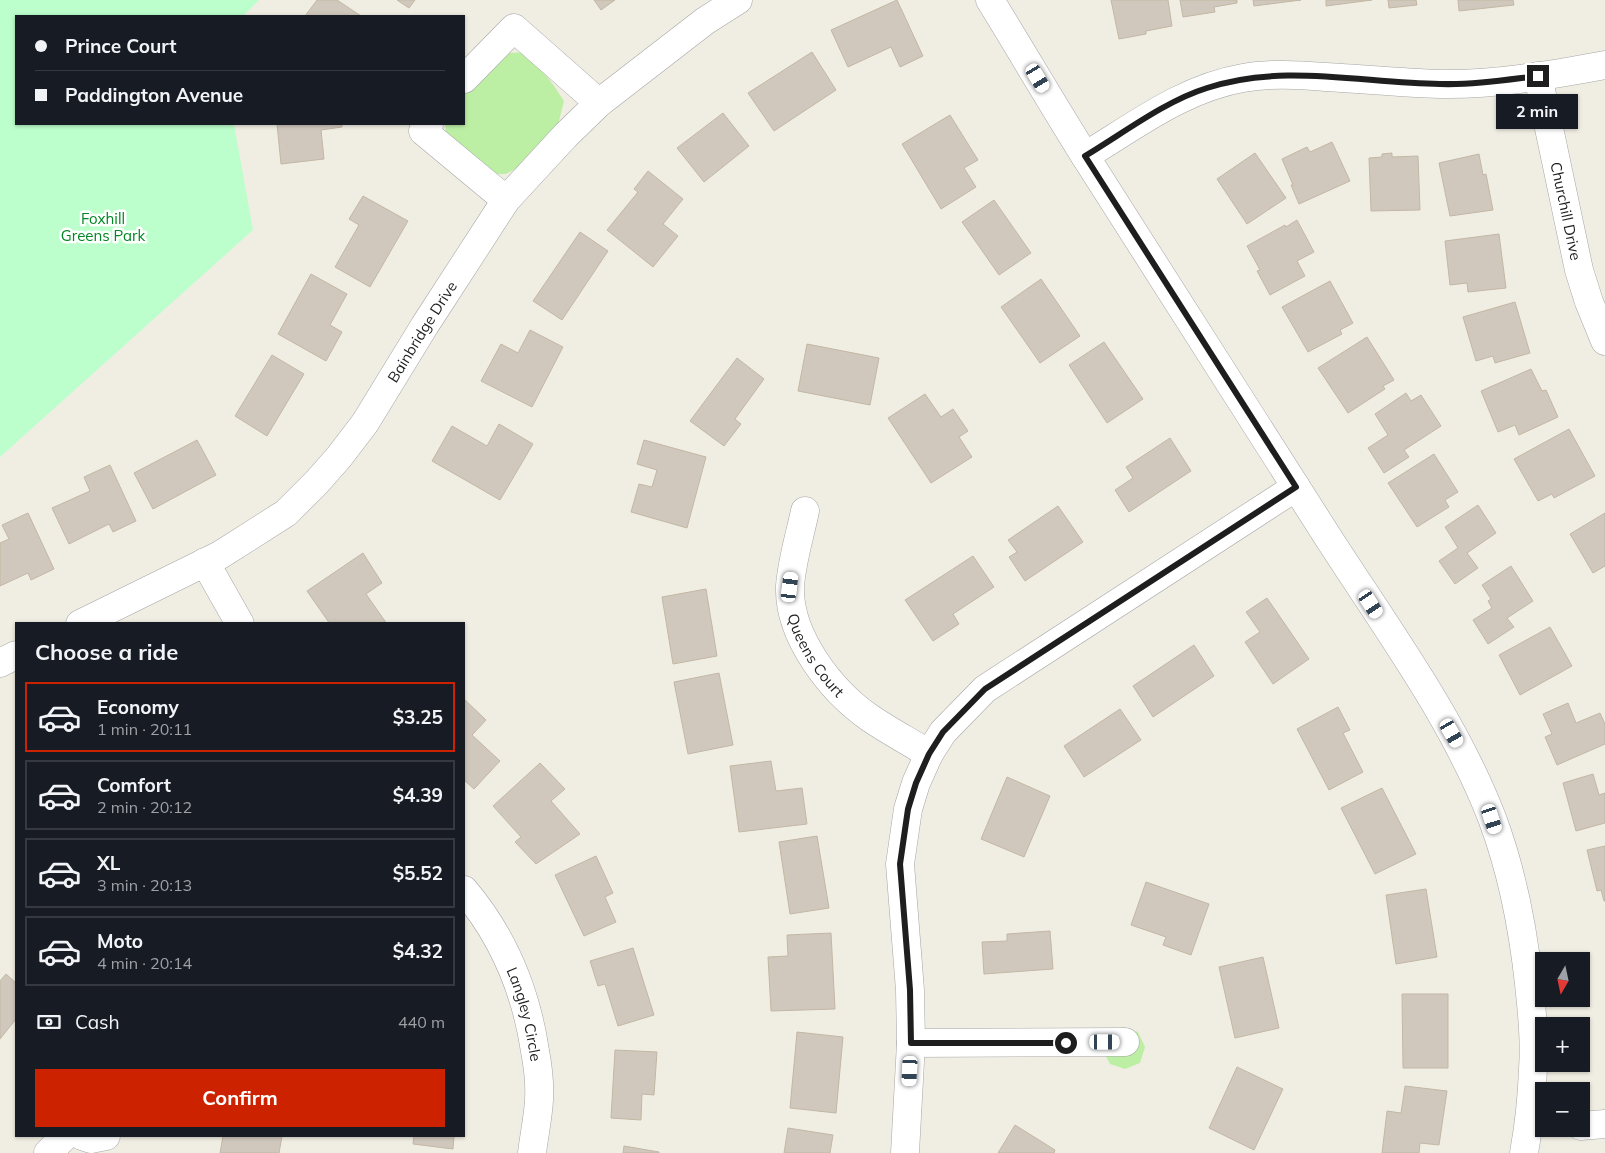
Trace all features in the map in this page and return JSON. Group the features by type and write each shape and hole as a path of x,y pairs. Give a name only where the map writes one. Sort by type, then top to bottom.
{"street":[{"name":"Bainbridge Drive","path":"84,622 220,555 286,513 339,457 365,422 506,200 566,135 599,103 705,21 738,0"},
{"path":"990,0 1085,156 1433,700 1462,750 1492,819 1509,873 1519,916 1532,1012 1534,1065 1532,1137"},
{"path":"465,78 514,28 599,103"},
{"path":"1085,156 1163,108 1205,88 1243,78 1281,75 1440,84 1476,83 1538,76 1605,65"},
{"name":"Churchill Drive","path":"1538,76 1579,270 1589,302 1605,341"},
{"path":"428,125 423,131 506,200"},
{"path":"905,1153 911,1043 910,990 900,864 908,809 916,783 929,754 943,732 985,689 1296,487"},
{"name":"Queens Court","path":"805,511 790,587 793,611 810,654 830,680 870,718 929,754"},
{"path":"205,562 239,622"},
{"path":"0,663 15,656"},
{"name":"Langley Circle","path":"465,891 476,904 504,948 518,981 531,1023 538,1073 539,1101 532,1153"},
{"path":"911,1043 1125,1042"},
{"path":"1590,1125 1605,1124"},
{"path":"48,1153 63,1137"},
{"path":"85,1137 91,1139 101,1137"}],"green space":[{"name":"Foxhill Greens Park","path":"0,0 259,0 244,15 15,15 15,125 234,125 253,230 0,457"},
{"path":"509,53 521,53 526,56 551,82 564,101 558,125 519,167 506,174 498,174 485,169 446,133 445,125 465,125 465,92 498,58"},
{"path":"1123,1027 1138,1032 1145,1047 1140,1063 1125,1069 1110,1064 1102,1049 1108,1034"}],"building":[{"path":"317,0 337,0 360,15 306,15"},
{"path":"397,0 415,0 409,8"},
{"path":"594,0 615,0 601,10"},
{"path":"897,0 923,56 900,67 891,47 848,67 831,30"},
{"path":"1111,0 1168,0 1172,26 1146,31 1146,34 1119,39"},
{"path":"1180,0 1237,0 1237,3 1214,7 1215,12 1183,17"},
{"path":"1253,0 1301,0 1254,6"},
{"path":"1326,0 1372,0 1326,6"},
{"path":"1388,0 1416,0 1417,5 1389,8"},
{"path":"1458,0 1513,0 1514,5 1459,11"},
{"path":"812,52 836,90 774,131 748,93"},
{"path":"723,113 749,146 704,182 677,148"},
{"path":"950,115 978,160 964,168 976,187 941,209 902,144"},
{"path":"277,125 342,125 342,127 321,130 324,159 281,164"},
{"path":"1332,142 1350,181 1299,204 1282,159 1307,147 1310,152"},
{"path":"1255,153 1286,198 1247,224 1217,179"},
{"path":"1392,153 1392,157 1418,156 1420,210 1371,211 1369,158 1382,157 1382,154"},
{"path":"1479,154 1483,175 1486,174 1493,210 1450,216 1439,163"},
{"path":"648,171 683,199 663,224 678,236 653,267 607,230 638,192 634,189"},
{"path":"363,196 408,221 370,287 335,267 359,225 349,219"},
{"path":"994,200 1031,253 999,275 962,222"},
{"path":"1297,220 1314,252 1297,261 1305,276 1270,295 1257,271 1260,270 1247,246"},
{"path":"580,232 608,251 562,320 533,301"},
{"path":"1499,234 1506,288 1468,292 1467,283 1450,285 1445,241"},
{"path":"311,274 347,294 330,325 342,332 326,361 278,334"},
{"path":"1041,279 1080,336 1040,363 1001,307"},
{"path":"1330,281 1353,323 1340,330 1342,334 1308,352 1282,307"},
{"path":"1515,302 1530,353 1495,363 1493,356 1476,361 1463,317"},
{"path":"530,330 563,347 532,407 481,381 501,344 518,353"},
{"path":"1367,337 1394,380 1383,386 1385,389 1348,413 1318,368"},
{"path":"1104,342 1143,399 1107,423 1069,365"},
{"path":"807,344 879,358 870,405 798,391"},
{"path":"272,355 304,374 267,436 235,416"},
{"path":"737,358 764,379 735,419 741,424 724,446 690,421"},
{"path":"1531,369 1542,391 1546,390 1558,417 1519,435 1515,425 1498,432 1481,391"},
{"path":"1406,393 1411,401 1421,395 1441,426 1404,450 1409,457 1384,473 1368,448 1388,435 1375,414"},
{"path":"925,394 941,417 953,409 968,431 959,437 972,457 931,483 888,418"},
{"path":"499,424 533,444 500,500 432,461 452,426 487,446"},
{"path":"1569,429 1595,476 1554,498 1552,494 1538,501 1514,459"},
{"path":"1170,438 1191,471 1129,512 1115,490 1133,478 1126,467"},
{"path":"197,440 216,475 153,509 134,473"},
{"path":"644,440 706,457 687,528 631,512 639,484 652,487 657,470 637,464"},
{"path":"1434,454 1458,492 1445,500 1449,507 1417,527 1388,483"},
{"path":"110,465 136,521 113,532 109,524 69,544 52,508 90,491 84,477"},
{"path":"1478,505 1496,533 1467,553 1478,568 1455,584 1439,561 1458,548 1445,527"},
{"path":"1058,506 1083,542 1025,581 1009,557 1017,552 1008,540"},
{"path":"28,513 54,569 31,580 28,573 0,586 0,543 9,539 2,525"},
{"path":"1605,513 1605,566 1593,573 1570,534"},
{"path":"363,553 382,583 366,594 386,622 329,622 307,591"},
{"path":"973,556 994,587 953,614 959,624 933,641 905,600"},
{"path":"1511,566 1533,601 1507,618 1514,627 1488,644 1473,620 1492,608 1488,601 1491,599 1482,585"},
{"path":"706,589 717,656 673,664 662,597"},
{"path":"1267,598 1309,659 1273,684 1245,642 1260,632 1246,612"},
{"path":"1550,627 1572,666 1520,695 1499,655"},
{"path":"1194,645 1214,676 1153,717 1133,686"},
{"path":"719,673 733,745 688,754 674,682"},
{"path":"465,700 486,720 472,735 500,761 474,789 465,781"},
{"path":"1568,703 1576,723 1600,713 1605,724 1605,744 1557,765 1545,737 1552,734 1543,714"},
{"path":"1338,707 1350,730 1343,733 1363,772 1329,790 1297,729"},
{"path":"1120,709 1141,740 1084,777 1064,746"},
{"path":"771,761 776,791 802,788 807,824 739,832 730,766"},
{"path":"540,763 565,789 551,801 580,834 536,864 515,842 521,837 493,806"},
{"path":"1593,774 1599,795 1605,793 1605,823 1576,831 1563,783"},
{"path":"1007,777 1050,796 1024,857 981,839"},
{"path":"1382,788 1416,854 1375,874 1341,808"},
{"path":"817,836 829,908 790,914 779,842"},
{"path":"1605,846 1604,901 1601,890 1597,891 1587,850"},
{"path":"596,856 613,893 605,897 616,922 584,936 555,875"},
{"path":"1146,882 1209,904 1191,955 1163,945 1166,937 1131,925"},
{"path":"1426,889 1437,957 1396,964 1386,895"},
{"path":"1050,931 1053,969 984,974 982,942 1007,941 1007,934"},
{"path":"831,933 835,1009 771,1011 768,957 788,956 787,935"},
{"path":"633,948 654,1015 618,1026 605,984 598,986 590,961"},
{"path":"1263,957 1279,1028 1235,1038 1219,967"},
{"path":"6,974 15,982 15,1020 0,1039 0,981"},
{"path":"1402,994 1448,994 1448,1068 1403,1068"},
{"path":"797,1032 843,1037 836,1113 790,1108"},
{"path":"615,1050 657,1052 654,1095 642,1094 641,1120 611,1118"},
{"path":"1237,1067 1283,1089 1254,1150 1209,1128"},
{"path":"1405,1086 1447,1091 1439,1145 1420,1143 1419,1153 1382,1153 1387,1111 1401,1113"},
{"path":"1015,1125 1055,1150 1054,1153 998,1153"},
{"path":"788,1128 833,1135 830,1153 784,1153"},
{"path":"223,1137 282,1137 279,1153 220,1153"},
{"path":"414,1137 454,1137 453,1149 413,1144"},
{"path":"624,1146 659,1152 659,1153 623,1153"}],"route":[{"path":"1066,1043 911,1043 910,990 900,864 908,809 916,783 929,754 943,732 985,689 1296,487 1085,156 1163,108 1205,88 1243,78 1281,75 1440,84 1476,83 1538,76"}]}
